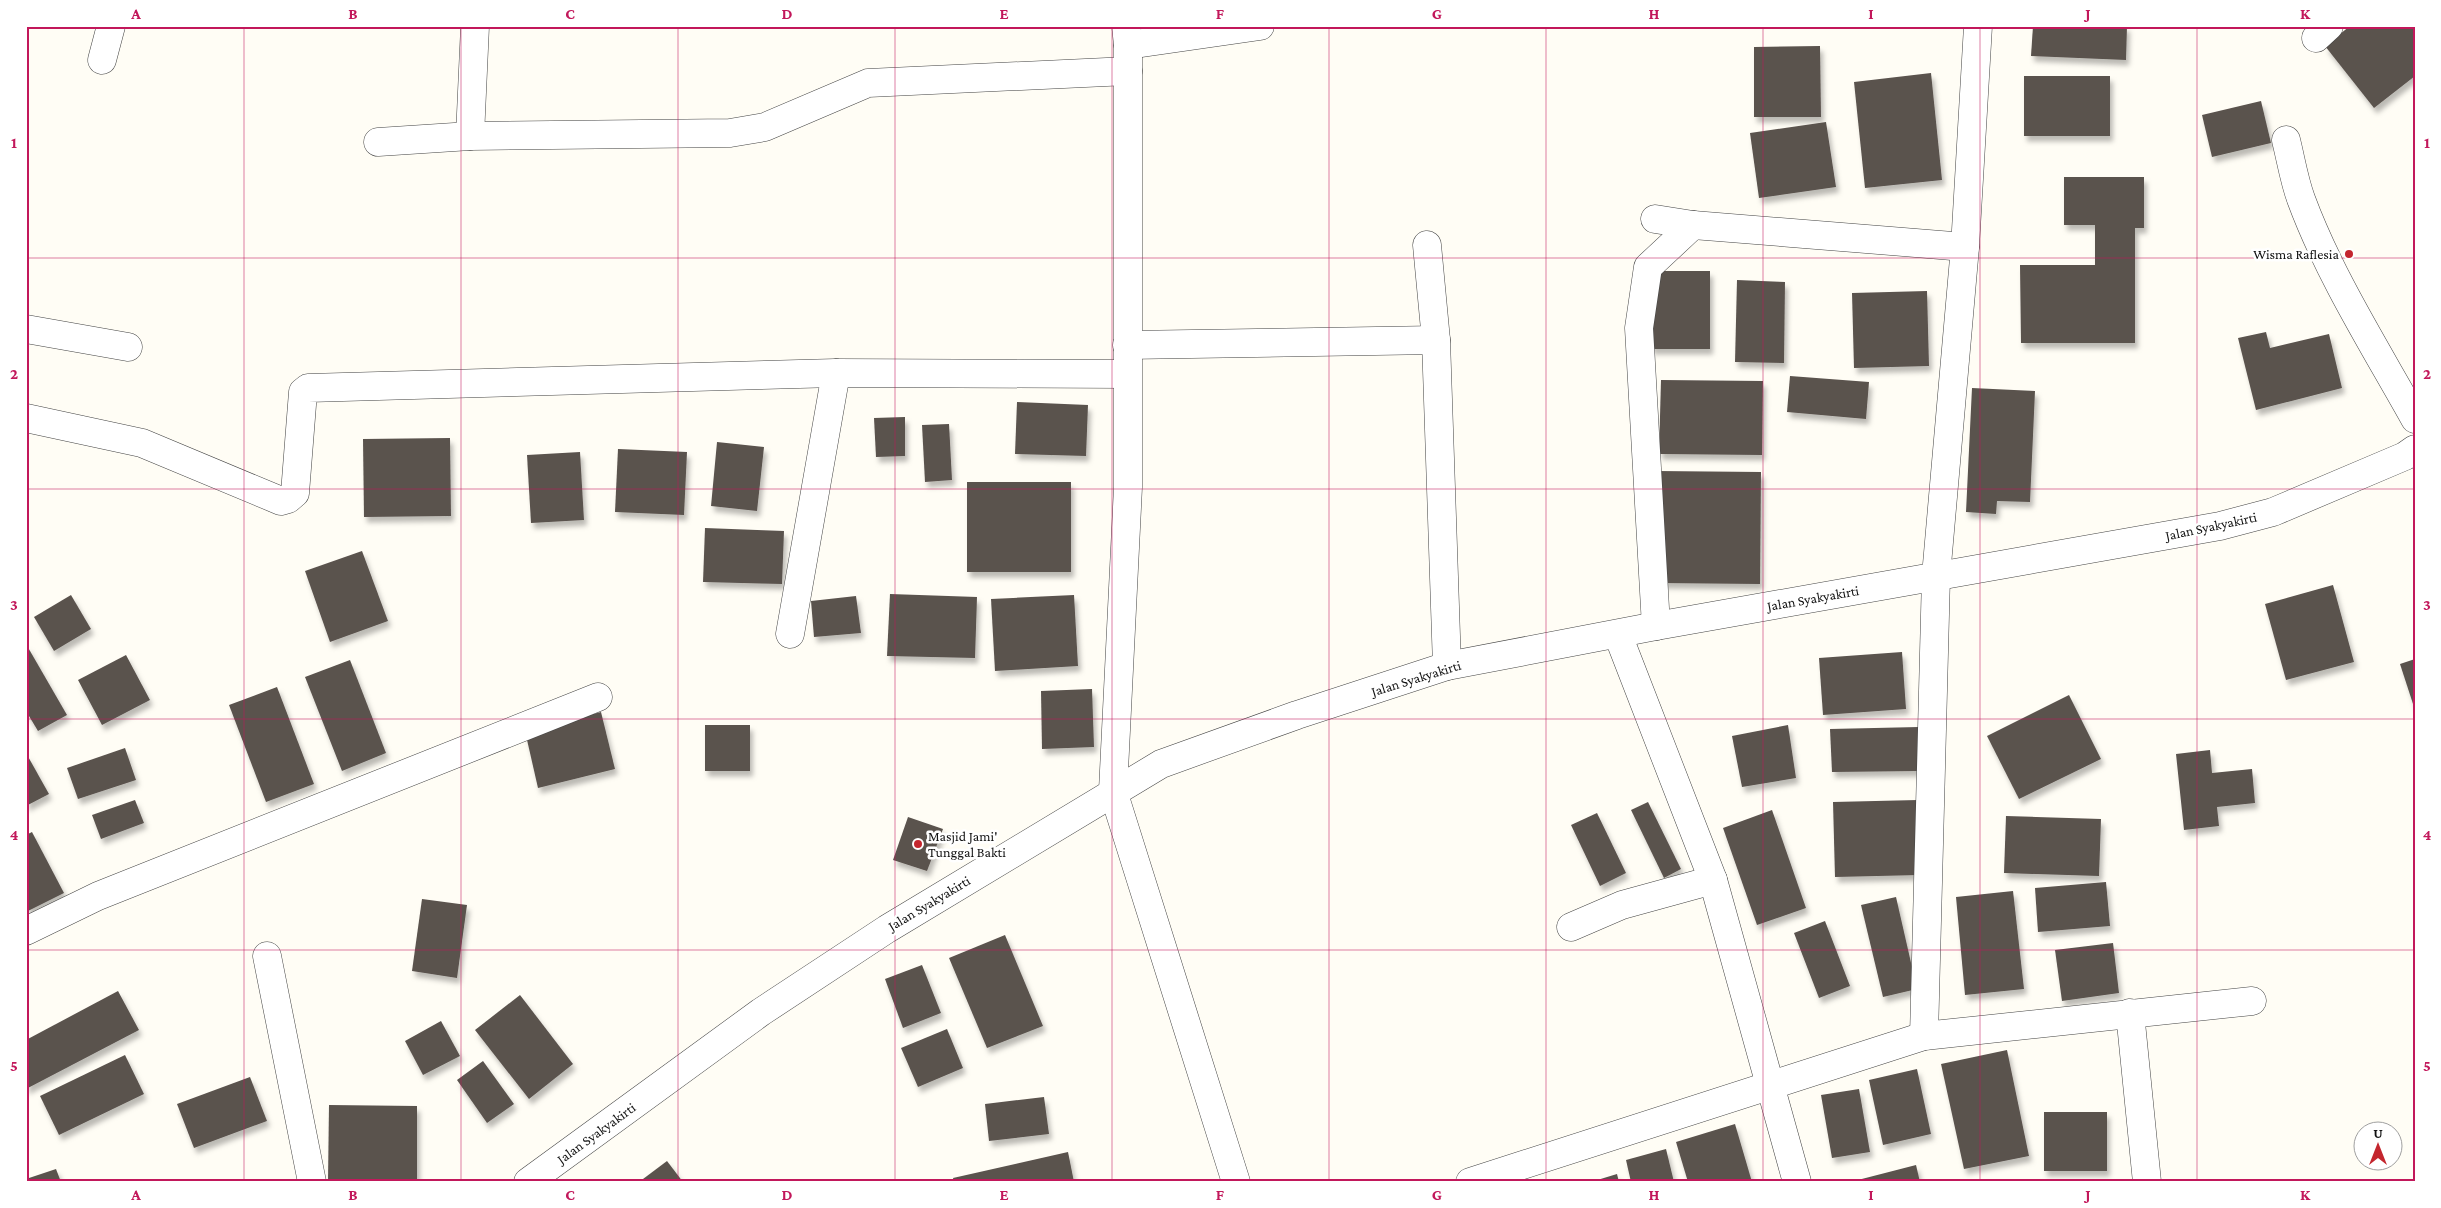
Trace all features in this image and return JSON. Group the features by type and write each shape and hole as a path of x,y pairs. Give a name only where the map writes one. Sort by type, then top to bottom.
{"street":[{"path":"102,60 111,26"},
{"path":"470,136 475,26"},
{"path":"378,142 470,136 730,133 765,127 868,83 1127,47 1260,26"},
{"path":"1924,1036 1936,576 1965,247 1978,26"},
{"path":"1127,47 1128,487 1113,791 1236,1182"},
{"path":"2286,140 2296,183 2309,219 2338,280 2415,420"},
{"path":"1655,219 1692,225 1965,247"},
{"path":"1656,626 1640,328 1648,267 1692,225"},
{"path":"1427,245 1436,340 1447,666"},
{"path":"26,329 128,347"},
{"path":"1127,345 1436,340"},
{"path":"26,418 142,443 282,501 288,500 295,493 303,392 308,388 836,373 1127,374"},
{"path":"790,634 836,373"},
{"name":"Jalan Syakyakirti","path":"528,1182 769,1007 887,929 1113,791 1161,764 1296,715 1447,666 1618,635 1656,626 2220,526 2273,512 2405,456 2415,449"},
{"path":"1618,635 1713,880 1797,1182"},
{"path":"26,931 98,896 598,697"},
{"path":"1571,927 1622,905 1713,880"},
{"path":"267,956 312,1182"},
{"path":"1470,1182 1924,1036 2252,1001"},
{"path":"2130,1013 2147,1182"}],"building":[{"path":"2033,26 2127,26 2126,60 2031,56"},
{"path":"2350,26 2415,26 2415,76 2374,108 2325,46"},
{"path":"1820,46 1821,117 1754,117 1754,47"},
{"path":"1931,73 1942,180 1865,188 1854,82"},
{"path":"2024,76 2110,76 2110,136 2024,136"},
{"path":"2261,101 2271,143 2212,157 2202,115"},
{"path":"1826,122 1836,187 1759,198 1750,133"},
{"path":"2064,177 2144,177 2144,228 2135,228 2135,343 2021,343 2020,265 2095,265 2095,225 2064,225"},
{"path":"1650,271 1710,271 1710,349 1650,349"},
{"path":"1737,280 1785,282 1784,363 1735,362"},
{"path":"1927,291 1929,366 1854,368 1852,293"},
{"path":"2266,332 2270,348 2329,334 2342,388 2256,410 2238,338"},
{"path":"1790,376 1869,382 1866,419 1787,412"},
{"path":"1661,380 1763,381 1762,455 1659,454"},
{"path":"1972,388 2035,391 2030,502 1997,501 1996,514 1966,512"},
{"path":"1017,402 1088,405 1086,456 1015,454"},
{"path":"905,417 905,456 876,457 874,418"},
{"path":"949,424 952,480 925,482 922,425"},
{"path":"450,438 451,516 364,517 363,439"},
{"path":"717,442 764,447 757,511 711,506"},
{"path":"618,449 687,452 684,515 615,512"},
{"path":"580,452 584,520 531,523 527,455"},
{"path":"1656,471 1761,472 1760,584 1655,583"},
{"path":"967,482 1071,482 1071,572 967,572"},
{"path":"705,528 784,531 782,584 703,582"},
{"path":"362,551 388,621 330,642 305,571"},
{"path":"2333,585 2354,662 2286,680 2265,604"},
{"path":"890,594 977,597 975,658 887,656"},
{"path":"71,595 91,629 54,651 34,617"},
{"path":"1074,595 1078,666 995,671 991,599"},
{"path":"856,596 861,633 814,637 811,601"},
{"path":"26,644 67,715 38,731 26,711"},
{"path":"1902,652 1906,709 1823,715 1819,658"},
{"path":"126,655 150,700 102,725 78,680"},
{"path":"2415,659 2415,707 2414,707 2400,664"},
{"path":"350,660 386,753 342,771 305,677"},
{"path":"277,687 314,784 266,802 229,705"},
{"path":"1092,689 1094,747 1042,749 1041,691"},
{"path":"2069,695 2101,759 2019,799 1987,736"},
{"path":"601,712 615,769 538,788 525,731"},
{"path":"705,725 750,725 750,771 705,771"},
{"path":"1788,725 1796,778 1742,787 1732,736"},
{"path":"1919,727 1920,771 1832,772 1830,729"},
{"path":"125,748 136,780 78,799 67,768"},
{"path":"2210,750 2212,773 2252,769 2255,803 2217,807 2219,826 2184,830 2176,754"},
{"path":"26,753 49,794 26,806"},
{"path":"135,800 144,823 101,839 92,815"},
{"path":"1918,800 1920,875 1835,877 1833,802"},
{"path":"1648,802 1681,869 1664,878 1631,810"},
{"path":"1772,810 1806,908 1757,925 1723,828"},
{"path":"1597,813 1626,873 1600,886 1571,825"},
{"path":"2006,816 2101,819 2099,876 2004,873"},
{"name":"Masjid Jami' Tunggal Bakti","path":"908,817 943,829 927,871 893,860"},
{"path":"32,832 64,893 26,912 26,835"},
{"path":"2106,882 2110,926 2038,932 2035,888"},
{"path":"2013,891 2024,989 1965,995 1956,897"},
{"path":"1896,897 1917,989 1883,997 1861,905"},
{"path":"422,899 467,905 457,978 412,971"},
{"path":"1825,921 1850,986 1819,998 1794,933"},
{"path":"1005,935 1043,1026 987,1048 949,958"},
{"path":"2113,943 2119,993 2062,1001 2055,950"},
{"path":"922,965 941,1013 903,1028 885,979"},
{"path":"118,991 139,1030 26,1089 26,1040"},
{"path":"520,995 573,1064 529,1099 475,1030"},
{"path":"441,1021 460,1056 423,1075 405,1041"},
{"path":"947,1029 963,1068 918,1087 901,1048"},
{"path":"2007,1050 2029,1156 1964,1169 1941,1064"},
{"path":"125,1055 144,1094 59,1135 40,1096"},
{"path":"483,1061 514,1104 487,1123 457,1080"},
{"path":"1917,1069 1931,1134 1883,1145 1869,1080"},
{"path":"250,1077 267,1121 194,1148 177,1104"},
{"path":"1859,1089 1870,1152 1832,1158 1821,1095"},
{"path":"1044,1097 1049,1134 989,1141 985,1104"},
{"path":"329,1105 417,1106 417,1182 328,1182"},
{"path":"2044,1112 2107,1112 2107,1171 2044,1171"},
{"path":"1735,1124 1752,1182 1688,1182 1676,1142"},
{"path":"1666,1149 1674,1182 1631,1182 1626,1160"},
{"path":"1068,1152 1074,1182 954,1182 953,1178"},
{"path":"667,1161 683,1182 639,1182"},
{"path":"1916,1165 1920,1182 1854,1182 1854,1181"},
{"path":"56,1169 61,1182 26,1182 26,1179"},
{"path":"1617,1174 1619,1182 1594,1182 1594,1181"}],"place":[{"name":"Wisma Raflesia","path":"2349,254"},
{"name":"Masjid Jami' Tunggal Bakti","path":"918,844"}]}
